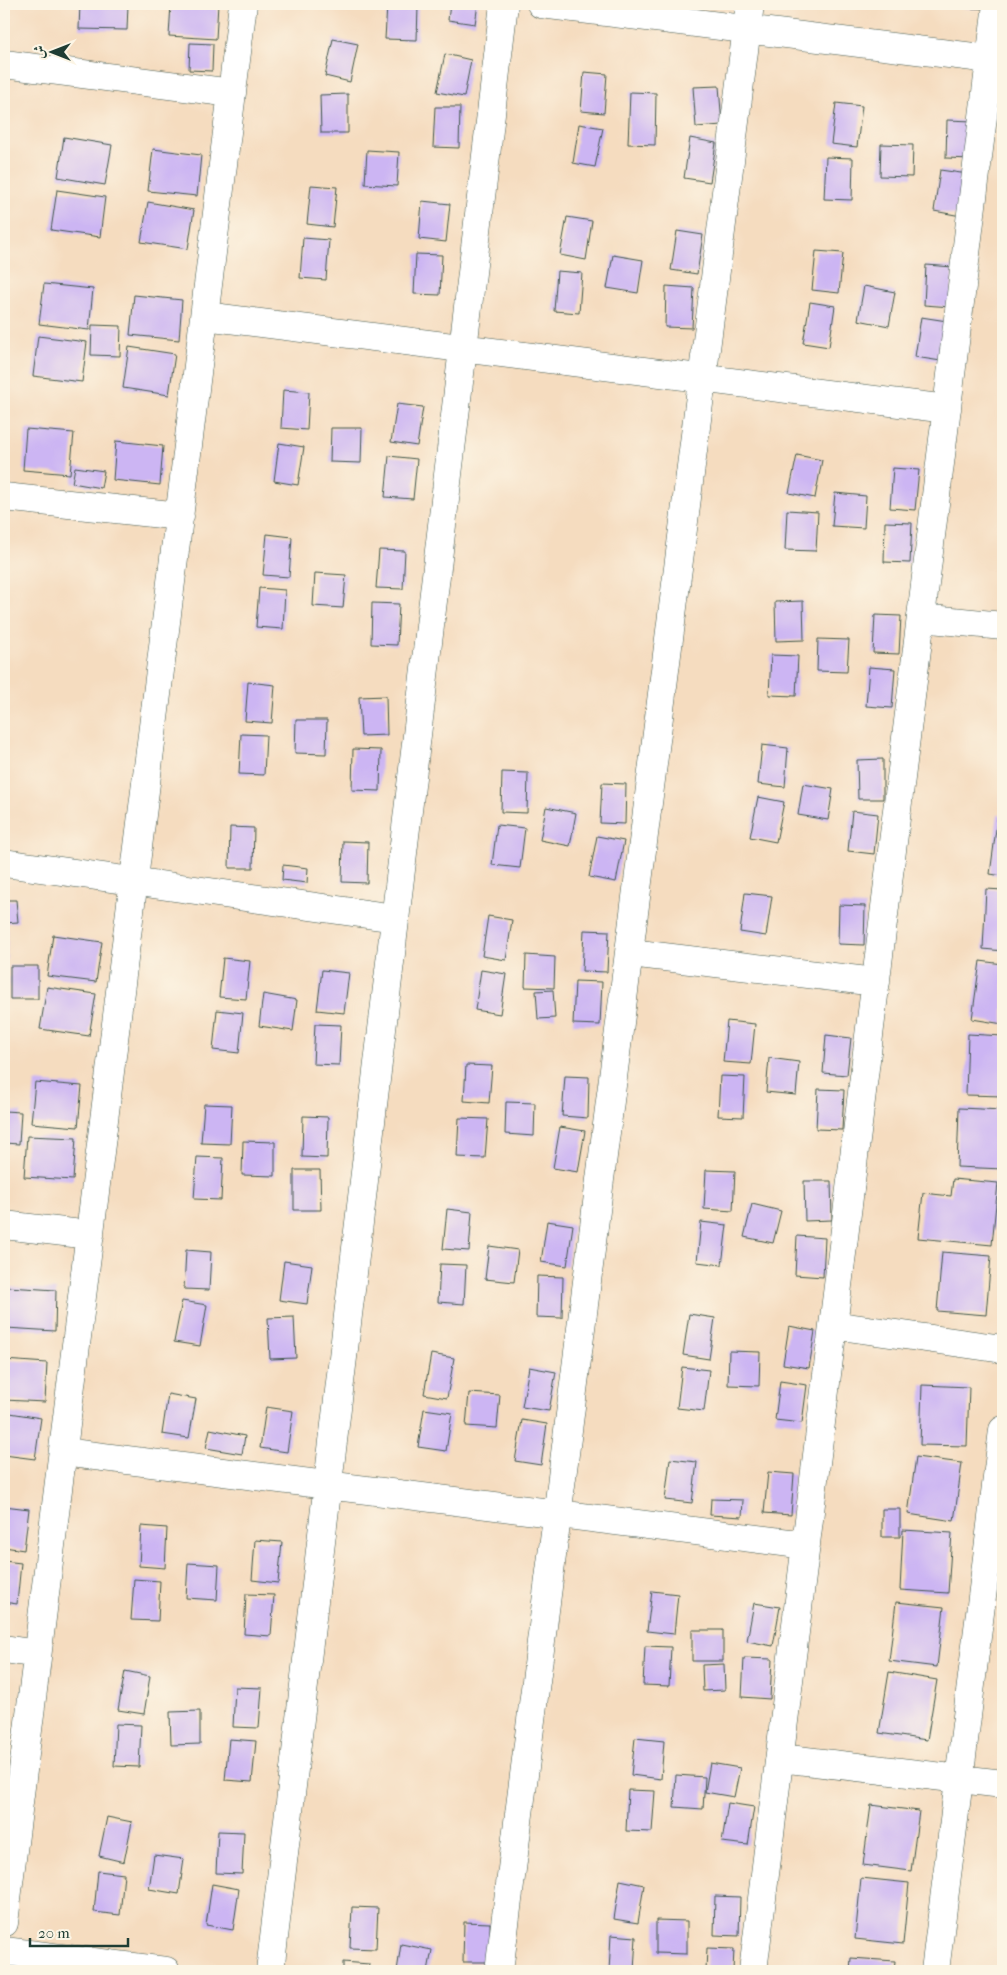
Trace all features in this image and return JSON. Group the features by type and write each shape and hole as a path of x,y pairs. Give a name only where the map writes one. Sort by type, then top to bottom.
{"street":[{"path":"4,1923 244,4"},
{"path":"270,1971 504,4"},
{"path":"541,4 749,16 990,58"},
{"path":"753,1971 997,4"},
{"path":"500,1971 749,16"},
{"path":"4,64 232,93"},
{"path":"205,316 947,409"},
{"path":"4,497 180,516"},
{"path":"921,618 1003,626"},
{"path":"4,863 396,918"},
{"path":"630,953 876,982"},
{"path":"4,1225 90,1235"},
{"path":"833,1325 1003,1349"},
{"path":"935,1971 1003,1430"},
{"path":"63,1452 806,1545"},
{"path":"4,1649 37,1654"},
{"path":"780,1758 1003,1784"},
{"path":"4,1951 166,1971"}],"building":[{"path":"80,4 128,4 127,30 79,29"},
{"path":"137,4 165,4 165,7 137,6"},
{"path":"171,4 218,4 216,39 169,36"},
{"path":"337,4 364,4 363,7"},
{"path":"450,4 478,4 475,24 448,20"},
{"path":"963,4 991,4 991,9 963,8"},
{"path":"387,5 418,6 417,40 385,39"},
{"path":"333,39 358,44 350,82 325,76"},
{"path":"190,43 213,44 212,71 189,70"},
{"path":"445,54 471,60 464,97 437,92"},
{"path":"584,72 607,74 604,113 581,111"},
{"path":"719,86 722,125 696,127 693,87"},
{"path":"630,92 656,93 655,145 628,144"},
{"path":"348,94 348,133 321,133 320,95"},
{"path":"836,103 862,106 857,147 831,144"},
{"path":"435,107 460,107 459,148 433,147"},
{"path":"947,120 973,121 972,159 946,158"},
{"path":"579,124 603,128 595,167 573,163"},
{"path":"64,137 112,145 105,185 58,177"},
{"path":"690,138 716,143 710,182 684,178"},
{"path":"881,144 913,145 912,177 880,176"},
{"path":"153,149 201,155 197,196 148,191"},
{"path":"367,150 399,152 397,186 365,184"},
{"path":"826,157 853,158 852,200 824,199"},
{"path":"940,170 968,174 961,216 934,211"},
{"path":"311,185 337,187 333,227 307,224"},
{"path":"57,190 105,197 100,237 51,230"},
{"path":"422,201 450,204 446,242 419,239"},
{"path":"148,202 194,210 188,249 141,242"},
{"path":"567,217 592,221 586,260 560,255"},
{"path":"677,231 703,235 697,274 671,270"},
{"path":"303,238 329,240 326,280 300,278"},
{"path":"816,251 843,253 839,293 812,290"},
{"path":"416,254 442,255 440,295 414,294"},
{"path":"613,255 643,260 638,293 607,288"},
{"path":"926,265 953,267 951,307 924,305"},
{"path":"557,271 582,273 579,313 554,311"},
{"path":"44,284 93,289 89,330 39,324"},
{"path":"666,286 694,288 692,328 665,327"},
{"path":"864,286 895,292 889,326 858,320"},
{"path":"134,295 182,300 179,340 130,335"},
{"path":"810,302 835,306 829,347 803,343"},
{"path":"921,317 947,321 941,361 915,357"},
{"path":"92,325 121,326 120,356 91,355"},
{"path":"38,336 87,342 82,382 33,376"},
{"path":"129,347 175,354 169,395 123,388"},
{"path":"283,390 309,392 307,430 281,428"},
{"path":"397,404 423,407 417,446 391,442"},
{"path":"331,428 362,428 361,463 330,462"},
{"path":"26,429 74,433 70,474 23,470"},
{"path":"116,441 163,446 160,485 113,480"},
{"path":"279,443 304,447 298,485 274,481"},
{"path":"797,455 822,460 815,498 789,493"},
{"path":"389,456 417,459 413,499 385,497"},
{"path":"75,467 104,471 101,488 72,483"},
{"path":"893,468 919,470 915,510 890,508"},
{"path":"835,493 866,496 864,528 832,526"},
{"path":"787,510 818,512 816,551 785,550"},
{"path":"885,522 912,523 910,563 884,562"},
{"path":"267,534 292,537 289,577 263,575"},
{"path":"379,550 405,551 403,589 376,588"},
{"path":"315,573 346,575 343,608 313,606"},
{"path":"259,588 285,590 283,629 256,627"},
{"path":"803,601 804,640 776,641 775,602"},
{"path":"372,603 399,604 397,645 371,644"},
{"path":"875,615 901,616 899,654 873,653"},
{"path":"818,639 849,640 847,672 817,671"},
{"path":"771,655 798,656 796,696 769,695"},
{"path":"869,667 895,669 892,708 866,706"},
{"path":"248,682 275,685 272,723 245,721"},
{"path":"386,696 387,735 361,736 359,697"},
{"path":"296,720 327,720 326,754 295,753"},
{"path":"241,734 266,735 264,775 239,774"},
{"path":"762,745 788,748 785,787 758,784"},
{"path":"353,749 381,750 380,791 352,790"},
{"path":"883,759 883,799 858,799 857,760"},
{"path":"502,772 528,773 527,813 501,812"},
{"path":"1002,782 1003,802 1000,802"},
{"path":"602,783 626,784 625,824 600,823"},
{"path":"803,784 833,789 828,820 798,815"},
{"path":"758,797 784,802 776,842 750,837"},
{"path":"546,807 576,813 570,846 540,840"},
{"path":"852,811 878,814 874,854 848,851"},
{"path":"998,814 1003,815 1003,876 990,874"},
{"path":"497,825 525,828 520,868 492,865"},
{"path":"230,827 254,828 253,868 229,868"},
{"path":"597,836 624,841 616,882 589,877"},
{"path":"343,841 368,842 367,883 342,882"},
{"path":"283,865 308,868 307,883 282,880"},
{"path":"986,889 1003,890 1003,951 983,949"},
{"path":"745,893 772,896 766,936 740,932"},
{"path":"4,900 16,900 18,922 4,923"},
{"path":"839,905 865,906 864,945 838,944"},
{"path":"488,916 512,920 506,960 482,956"},
{"path":"4,929 8,929 6,969 4,969"},
{"path":"584,930 609,931 607,972 582,971"},
{"path":"53,935 102,942 96,982 47,976"},
{"path":"526,955 555,957 554,988 525,987"},
{"path":"223,958 250,961 246,999 219,997"},
{"path":"980,961 1003,964 1003,1024 972,1019"},
{"path":"10,966 38,966 38,999 10,999"},
{"path":"322,970 349,973 344,1013 317,1010"},
{"path":"481,970 506,974 500,1014 475,1010"},
{"path":"575,981 602,982 600,1025 573,1024"},
{"path":"47,987 96,994 89,1036 40,1029"},
{"path":"553,990 555,1018 538,1019 536,991"},
{"path":"263,994 297,1000 293,1031 259,1026"},
{"path":"217,1010 243,1013 239,1053 213,1050"},
{"path":"727,1021 755,1024 751,1064 723,1062"},
{"path":"315,1024 341,1025 339,1065 313,1064"},
{"path":"968,1034 1003,1036 1003,1096 966,1095"},
{"path":"826,1035 851,1038 847,1075 823,1073"},
{"path":"769,1058 799,1062 796,1095 766,1092"},
{"path":"466,1065 492,1066 489,1103 464,1101"},
{"path":"565,1076 589,1077 588,1118 562,1116"},
{"path":"720,1076 745,1077 743,1117 718,1116"},
{"path":"35,1082 82,1086 78,1127 31,1123"},
{"path":"818,1089 844,1090 842,1130 816,1129"},
{"path":"506,1102 535,1103 534,1136 505,1134"},
{"path":"204,1104 232,1105 230,1144 201,1143"},
{"path":"959,1108 1003,1110 1003,1169 957,1167"},
{"path":"4,1111 21,1112 19,1144 4,1143"},
{"path":"303,1116 328,1117 327,1158 302,1157"},
{"path":"459,1118 488,1119 485,1158 457,1157"},
{"path":"560,1127 585,1131 578,1172 553,1168"},
{"path":"27,1136 76,1138 73,1180 24,1177"},
{"path":"243,1141 275,1142 275,1176 242,1175"},
{"path":"197,1157 223,1158 221,1200 194,1199"},
{"path":"294,1170 320,1170 321,1210 294,1210"},
{"path":"706,1170 735,1171 733,1211 704,1209"},
{"path":"953,1179 998,1183 992,1245 918,1238 923,1193 951,1196"},
{"path":"804,1181 831,1181 832,1220 805,1221"},
{"path":"752,1204 781,1211 773,1243 744,1237"},
{"path":"447,1209 472,1212 469,1251 443,1249"},
{"path":"547,1221 573,1225 567,1266 541,1262"},
{"path":"701,1222 727,1225 722,1265 697,1262"},
{"path":"797,1236 825,1238 823,1277 795,1275"},
{"path":"489,1246 518,1250 514,1282 485,1279"},
{"path":"186,1250 211,1252 209,1290 184,1289"},
{"path":"942,1252 991,1256 986,1315 937,1311"},
{"path":"284,1261 312,1265 307,1304 279,1300"},
{"path":"440,1264 466,1265 464,1304 438,1302"},
{"path":"537,1276 563,1277 562,1318 536,1317"},
{"path":"8,1287 56,1290 55,1331 6,1328"},
{"path":"182,1301 207,1305 200,1346 174,1342"},
{"path":"689,1314 715,1318 709,1359 683,1355"},
{"path":"294,1317 296,1358 270,1359 268,1318"},
{"path":"789,1326 815,1331 809,1368 783,1364"},
{"path":"729,1351 760,1352 759,1386 728,1385"},
{"path":"431,1354 454,1358 447,1398 424,1394"},
{"path":"4,1360 47,1363 45,1402 4,1400"},
{"path":"529,1367 556,1372 549,1411 522,1407"},
{"path":"682,1367 709,1370 704,1411 677,1408"},
{"path":"780,1381 807,1385 802,1423 775,1420"},
{"path":"922,1385 969,1387 967,1446 920,1445"},
{"path":"469,1393 500,1395 497,1428 466,1426"},
{"path":"168,1394 196,1399 189,1438 162,1434"},
{"path":"266,1407 293,1411 287,1452 260,1448"},
{"path":"424,1409 452,1413 446,1451 418,1447"},
{"path":"4,1412 41,1418 35,1459 4,1455"},
{"path":"522,1420 547,1424 541,1465 515,1461"},
{"path":"210,1429 245,1436 242,1454 206,1448"},
{"path":"916,1457 962,1463 954,1521 908,1514"},
{"path":"670,1459 697,1462 692,1503 665,1500"},
{"path":"768,1472 794,1474 791,1515 764,1513"},
{"path":"711,1499 743,1500 742,1517 710,1515"},
{"path":"4,1506 29,1509 24,1550 4,1547"},
{"path":"882,1509 900,1509 900,1537 882,1537"},
{"path":"141,1526 167,1528 165,1568 139,1566"},
{"path":"903,1530 952,1533 948,1593 900,1590"},
{"path":"255,1540 282,1542 278,1583 252,1580"},
{"path":"4,1561 21,1563 17,1604 4,1602"},
{"path":"188,1563 219,1565 217,1600 186,1598"},
{"path":"134,1579 160,1581 158,1621 131,1620"},
{"path":"652,1591 678,1594 674,1634 647,1631"},
{"path":"246,1594 274,1595 271,1636 244,1634"},
{"path":"896,1602 944,1607 937,1667 889,1661"},
{"path":"754,1603 780,1607 773,1646 747,1641"},
{"path":"692,1630 723,1630 723,1661 692,1661"},
{"path":"645,1646 671,1647 669,1686 643,1685"},
{"path":"744,1658 772,1659 770,1699 742,1697"},
{"path":"724,1664 725,1690 703,1691 702,1665"},
{"path":"125,1671 150,1676 144,1714 118,1710"},
{"path":"889,1672 937,1680 927,1740 879,1733"},
{"path":"235,1687 262,1688 259,1728 233,1727"},
{"path":"200,1711 200,1744 171,1745 170,1712"},
{"path":"116,1724 141,1725 139,1767 114,1766"},
{"path":"635,1738 664,1741 661,1779 631,1775"},
{"path":"229,1739 256,1741 252,1782 225,1780"},
{"path":"710,1763 740,1768 734,1797 705,1792"},
{"path":"676,1775 705,1777 703,1809 674,1807"},
{"path":"628,1790 655,1791 652,1832 626,1831"},
{"path":"728,1803 754,1807 748,1845 722,1842"},
{"path":"871,1805 919,1811 911,1871 863,1865"},
{"path":"107,1817 132,1822 124,1862 99,1856"},
{"path":"218,1831 244,1832 242,1874 216,1873"},
{"path":"154,1855 184,1859 179,1894 149,1889"},
{"path":"98,1871 124,1874 120,1915 94,1912"},
{"path":"861,1878 909,1883 903,1944 855,1939"},
{"path":"620,1880 644,1885 638,1923 614,1919"},
{"path":"212,1884 239,1889 233,1930 206,1925"},
{"path":"715,1896 740,1897 739,1936 714,1935"},
{"path":"352,1907 378,1908 376,1949 350,1948"},
{"path":"656,1920 687,1921 687,1954 656,1953"},
{"path":"464,1922 490,1923 490,1962 463,1962"},
{"path":"611,1935 636,1937 634,1971 609,1971"},
{"path":"401,1944 432,1950 428,1971 397,1971"},
{"path":"707,1948 734,1949 733,1971 706,1971"},
{"path":"851,1958 895,1961 894,1971 850,1971"},
{"path":"343,1962 369,1964 368,1971 343,1971"}]}
